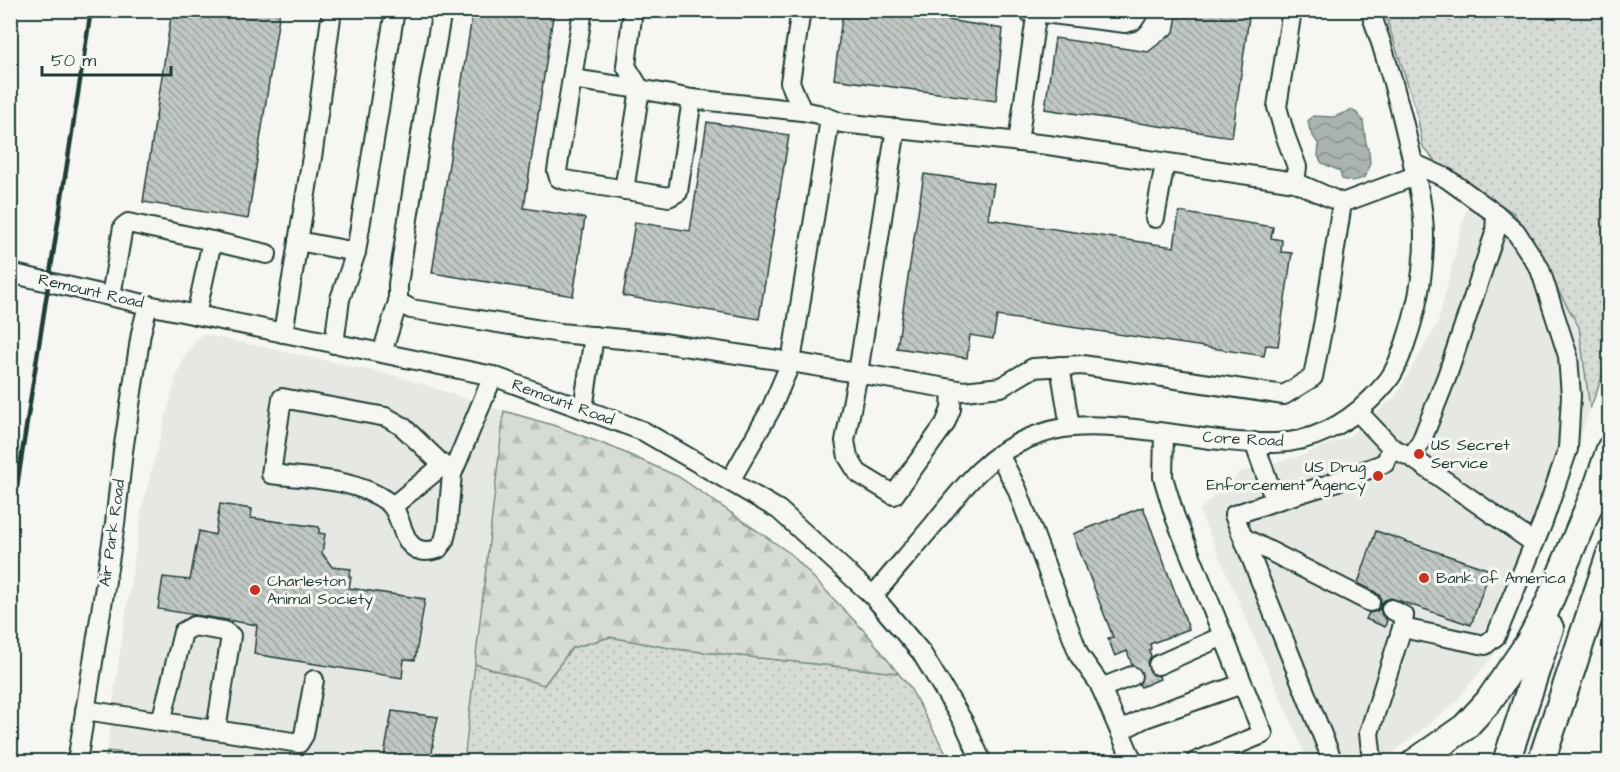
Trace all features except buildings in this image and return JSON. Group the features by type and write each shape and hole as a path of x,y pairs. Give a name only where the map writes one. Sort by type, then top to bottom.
{"highway":[{"path":"1506,762 1610,449"},
{"path":"1414,762 1464,727 1488,702 1528,644 1545,612 1597,488"},
{"path":"1541,762 1610,554"}],"street":[{"path":"283,333 313,151 332,10"},
{"path":"382,353 398,302 398,284 442,10"},
{"path":"583,10 557,171 559,178 669,197 678,192 692,99"},
{"path":"624,190 640,89 626,66 633,10"},
{"path":"801,10 790,82 802,111"},
{"path":"1018,142 1033,11 1125,23 1133,21 1137,15 1134,10"},
{"path":"1292,10 1277,107 1297,167 1295,182"},
{"name":"Core Road","path":"873,596 975,474 999,454 1027,439 1070,427 1123,427 1254,442 1273,443 1309,439 1326,432 1358,412 1391,376 1402,353 1414,316 1422,275 1424,236 1420,196 1398,98 1370,10"},
{"path":"334,344 340,299 356,252 389,12"},
{"path":"572,79 692,99 802,111 842,123 1018,142 1295,182 1342,203 1414,170 1446,178 1496,214 1516,232 1540,269 1568,356 1571,396 1568,449 1534,543 1496,636 1485,645 1402,628"},
{"path":"730,481 771,408 791,362 830,118"},
{"path":"896,129 858,373 845,441 848,457 858,473 894,495 945,424 951,410 952,389"},
{"path":"1155,218 1165,163"},
{"path":"398,302 411,309 560,333 663,343 964,391 1001,387 1034,368 1082,365 1284,395 1313,377 1342,203"},
{"path":"1411,457 1421,442 1447,376 1495,233 1496,214"},
{"path":"111,296 123,227 128,223 267,254"},
{"path":"196,315 212,241"},
{"path":"298,241 356,252"},
{"name":"Remount Road","path":"10,273 148,305 493,376 643,431 779,510 873,596 921,652 964,723 981,762"},
{"name":"Air Park Road","path":"77,762 115,524 123,451 141,333 148,305"},
{"path":"583,409 594,336"},
{"path":"1060,366 1070,427"},
{"path":"448,470 402,426 386,417 282,398 272,474 363,488 379,495 393,506 412,546 428,552 438,549 444,541 447,529 448,470 493,376"},
{"path":"1358,412 1392,448 1411,457 1534,543"},
{"path":"1164,433 1163,477 1175,518 1263,734 1195,762"},
{"path":"1254,442 1275,501"},
{"path":"1333,762 1234,515 1324,486 1385,463 1392,448"},
{"path":"999,454 1017,489 1079,655 1099,683 1133,762"},
{"path":"393,506 448,470"},
{"path":"1244,538 1370,602"},
{"path":"1369,762 1372,760 1369,733 1404,616 1391,609"},
{"path":"161,722 183,632 194,626 224,631 231,636 216,730"},
{"path":"1158,665 1223,636"},
{"path":"1101,688 1132,676"},
{"path":"85,710 299,743 304,735 314,680"},
{"path":"1120,731 1145,718 1242,684"}],"shaded area":[{"path":"1475,190 1514,213 1579,327 1590,409 1551,524 1498,649 1455,703 1381,761 1308,761 1199,510 1240,472 1303,455 1351,435 1396,396 1438,323 1465,214"},
{"path":"202,334 397,376 504,411 464,761 191,762 107,751 143,503 176,378 184,357"}],"green space":[{"path":"1384,11 1609,11 1609,358 1590,409 1579,327 1514,213 1437,163 1423,147 1416,110"},
{"path":"504,411 556,426 614,448 679,477 791,554 869,636 898,673 675,649 610,637 572,648 544,685 475,664"},
{"path":"610,637 675,649 898,673 909,686 950,761 464,762 475,664 544,685 572,648"},
{"path":"107,751 191,761 106,761"}],"water":[{"path":"1351,110 1357,113 1363,121 1370,163 1365,177 1351,181 1342,179 1340,171 1322,163 1318,156 1319,145 1310,131 1308,121 1313,116 1334,117"}],"tunnel":[{"path":"1132,676 1158,665"}],"railway":[{"path":"10,531 91,10"}],"place":[{"name":"US Secret Service","path":"1419,454"},
{"name":"US Drug Enforcement Agency","path":"1378,476"},
{"name":"Bank of America","path":"1424,578"},
{"name":"Charleston Animal Society","path":"255,590"}]}
